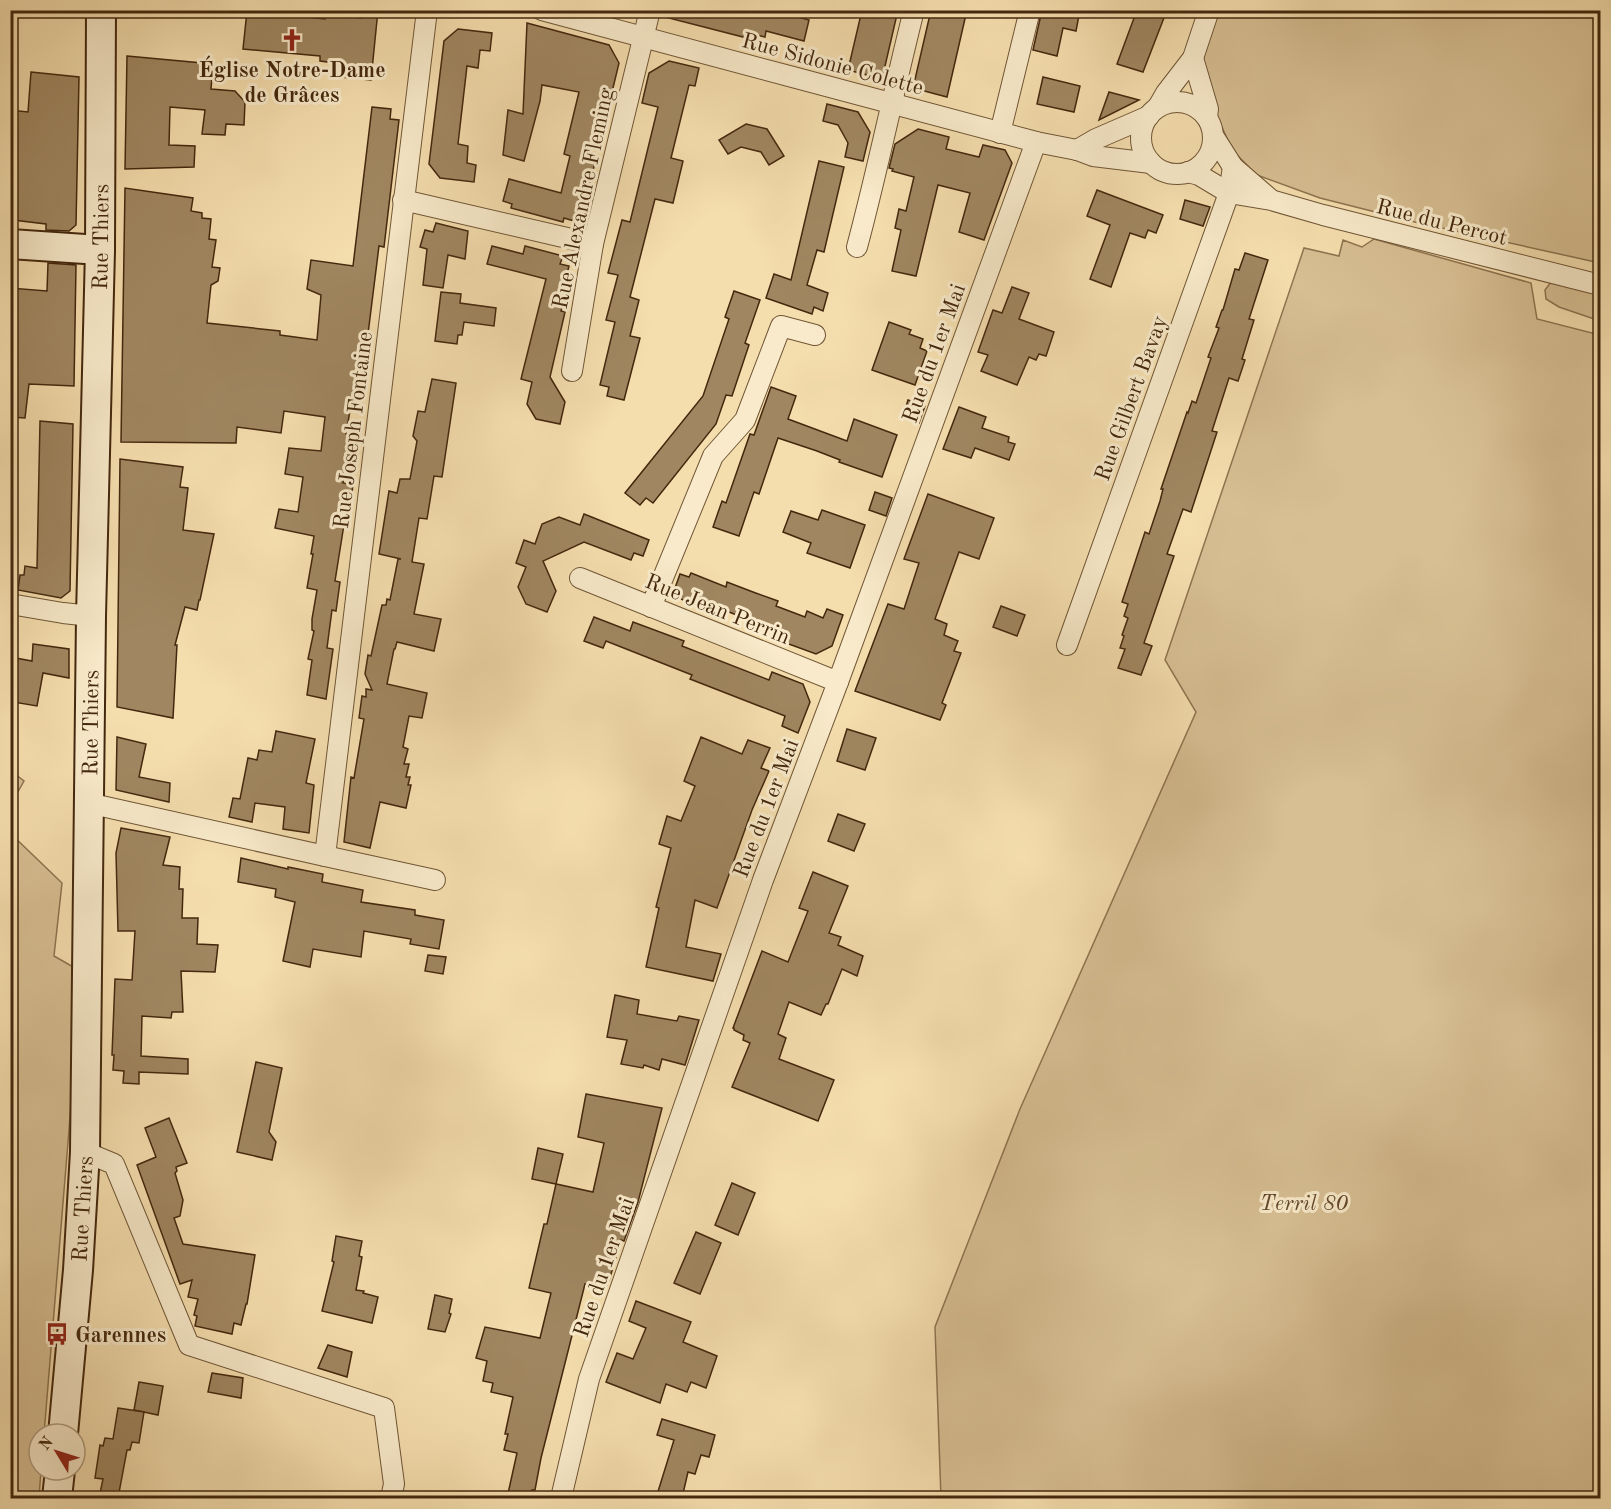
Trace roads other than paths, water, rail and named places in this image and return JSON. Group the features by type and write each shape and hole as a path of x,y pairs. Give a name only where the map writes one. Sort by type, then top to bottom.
{"street":[{"name":"Rue Thiers","path":"64,1422 78,1270 85,1152 91,616 100,250 101,10"},
{"name":"Rue Joseph Fontaine","path":"325,856 427,10"},
{"name":"Rue Sidonie Colette","path":"542,10 1000,133 1103,158 1151,163"},
{"name":"Rue Alexandre Fleming","path":"572,371 593,244 650,10"},
{"path":"857,248 914,10"},
{"path":"1000,133 1030,10"},
{"path":"1077,150 1153,112 1168,103 1179,102 1199,109 1212,126 1214,137 1207,159 1188,172 1175,174 1162,171 1151,163 1144,152 1141,140 1142,127 1153,112 1166,93 1193,58 1209,10"},
{"path":"1193,58 1208,109 1207,117"},
{"name":"Rue du Percot","path":"1214,137 1233,167 1271,200"},
{"name":"Rue du 1er Mai","path":"561,1498 589,1379 763,880 1036,142"},
{"name":"Rue Gilbert Bavay","path":"1067,645 1229,193 1233,167"},
{"name":"Rue du Percot","path":"1188,172 1199,175 1229,193 1271,200 1600,285"},
{"path":"403,200 593,244"},
{"path":"10,244 100,250"},
{"path":"651,607 713,456 745,420 781,326 815,335"},
{"name":"Rue Jean Perrin","path":"580,578 838,682"},
{"path":"10,604 91,616"},
{"path":"88,803 435,880"},
{"path":"85,1152 114,1164 189,1345 384,1408 394,1484 391,1498"},
{"path":"57,1498 59,1482"}],"place":[{"name":"Église Notre-Dame de Grâces","path":"292,40"},
{"name":"Garennes","path":"57,1334"}],"park label":[{"name":"Terril 80","path":"1304,1202"}]}
